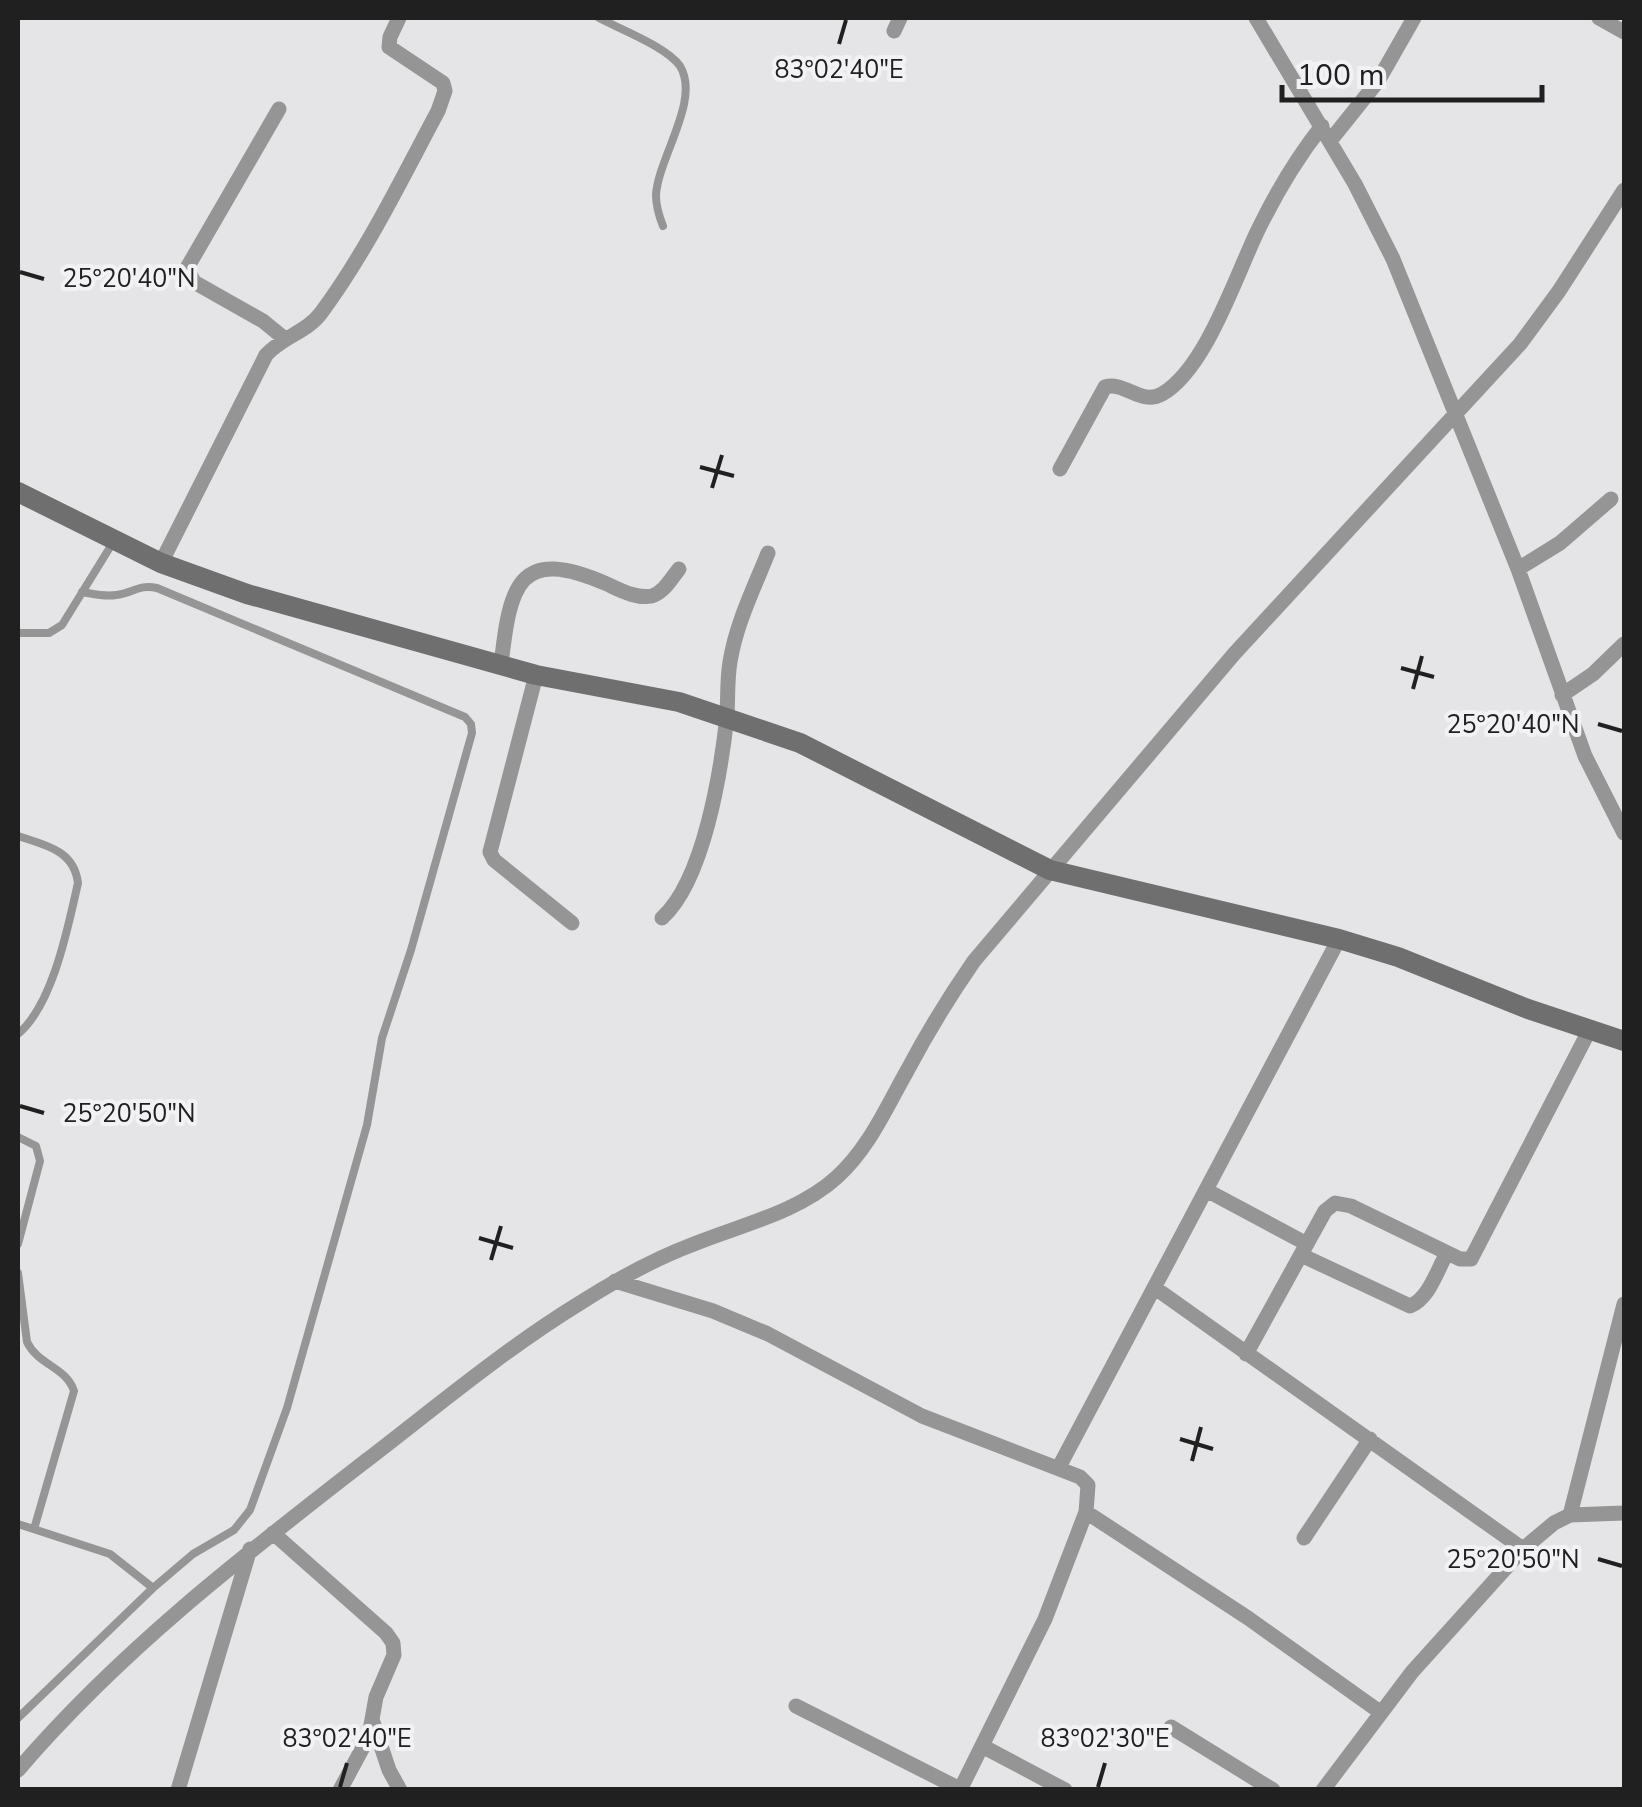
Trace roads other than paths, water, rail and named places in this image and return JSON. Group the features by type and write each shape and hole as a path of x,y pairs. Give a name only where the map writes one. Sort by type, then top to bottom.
{"street":[{"path":"162,563 266,355 320,315 354,263 442,101 445,91 437,77 390,46 399,18"},
{"path":"1256,18 1326,133 1393,259 1518,569 1585,756 1624,833"},
{"path":"1060,469 1105,387 1117,386 1153,398 1182,380 1211,334 1282,184 1378,81 1414,18"},
{"path":"1598,18 1624,32"},
{"path":"279,109 187,268 194,282 264,321 285,339"},
{"path":"18,1770 63,1717 177,1609 250,1549 531,1337 615,1282 689,1245 805,1200 834,1180 856,1158 880,1123 941,1009 974,961 1234,654 1530,330 1624,190"},
{"path":"18,492 162,563 248,594 536,674 679,702 800,743 1050,870 1338,939 1398,957 1624,1041"},
{"path":"1518,569 1560,543 1611,499"},
{"path":"662,918 672,909 690,876 715,786 733,646 768,552"},
{"path":"501,665 508,608 516,588 537,570 556,567 577,571 636,596 652,596 664,589 679,569"},
{"path":"1562,694 1594,674 1624,644"},
{"path":"536,674 490,852 494,860 572,923"},
{"path":"1060,1467 1338,939"},
{"path":"1246,1354 1325,1210 1335,1203 1351,1206 1460,1259 1471,1259 1590,1029"},
{"path":"1206,1190 1410,1306 1424,1296 1446,1252"},
{"path":"615,1282 713,1311 768,1334 922,1416 1060,1467 1088,1485 1086,1512 1045,1619 961,1789 796,1706"},
{"path":"1155,1288 1523,1549"},
{"path":"1570,1514 1624,1304"},
{"path":"1304,1538 1370,1439"},
{"path":"1086,1512 1248,1618 1380,1712"},
{"path":"1323,1790 1380,1712 1523,1549 1570,1514 1624,1513"},
{"path":"273,1532 386,1633 393,1644 394,1655 376,1696 374,1722 340,1790"},
{"path":"178,1790 250,1549"},
{"path":"374,1722 389,1770 400,1790"},
{"path":"1171,1728 1273,1790"},
{"path":"982,1746 1065,1790"}],"lane":[{"path":"599,18 662,51 679,64 686,81 684,106 656,193 663,226"},
{"path":"18,633 49,633 62,624 114,540"},
{"path":"18,1718 153,1588 193,1554 234,1530 250,1510 286,1408 367,1124 382,1038 472,733 465,717 157,588 137,586 121,595 108,596 82,592"},
{"path":"18,836 50,846 68,857 78,883 46,994 35,1016 18,1034"},
{"path":"18,1137 36,1146 40,1162 18,1244"},
{"path":"18,1273 27,1342 40,1360 71,1380 74,1390 34,1529"},
{"path":"18,1524 110,1554 153,1588"}]}
